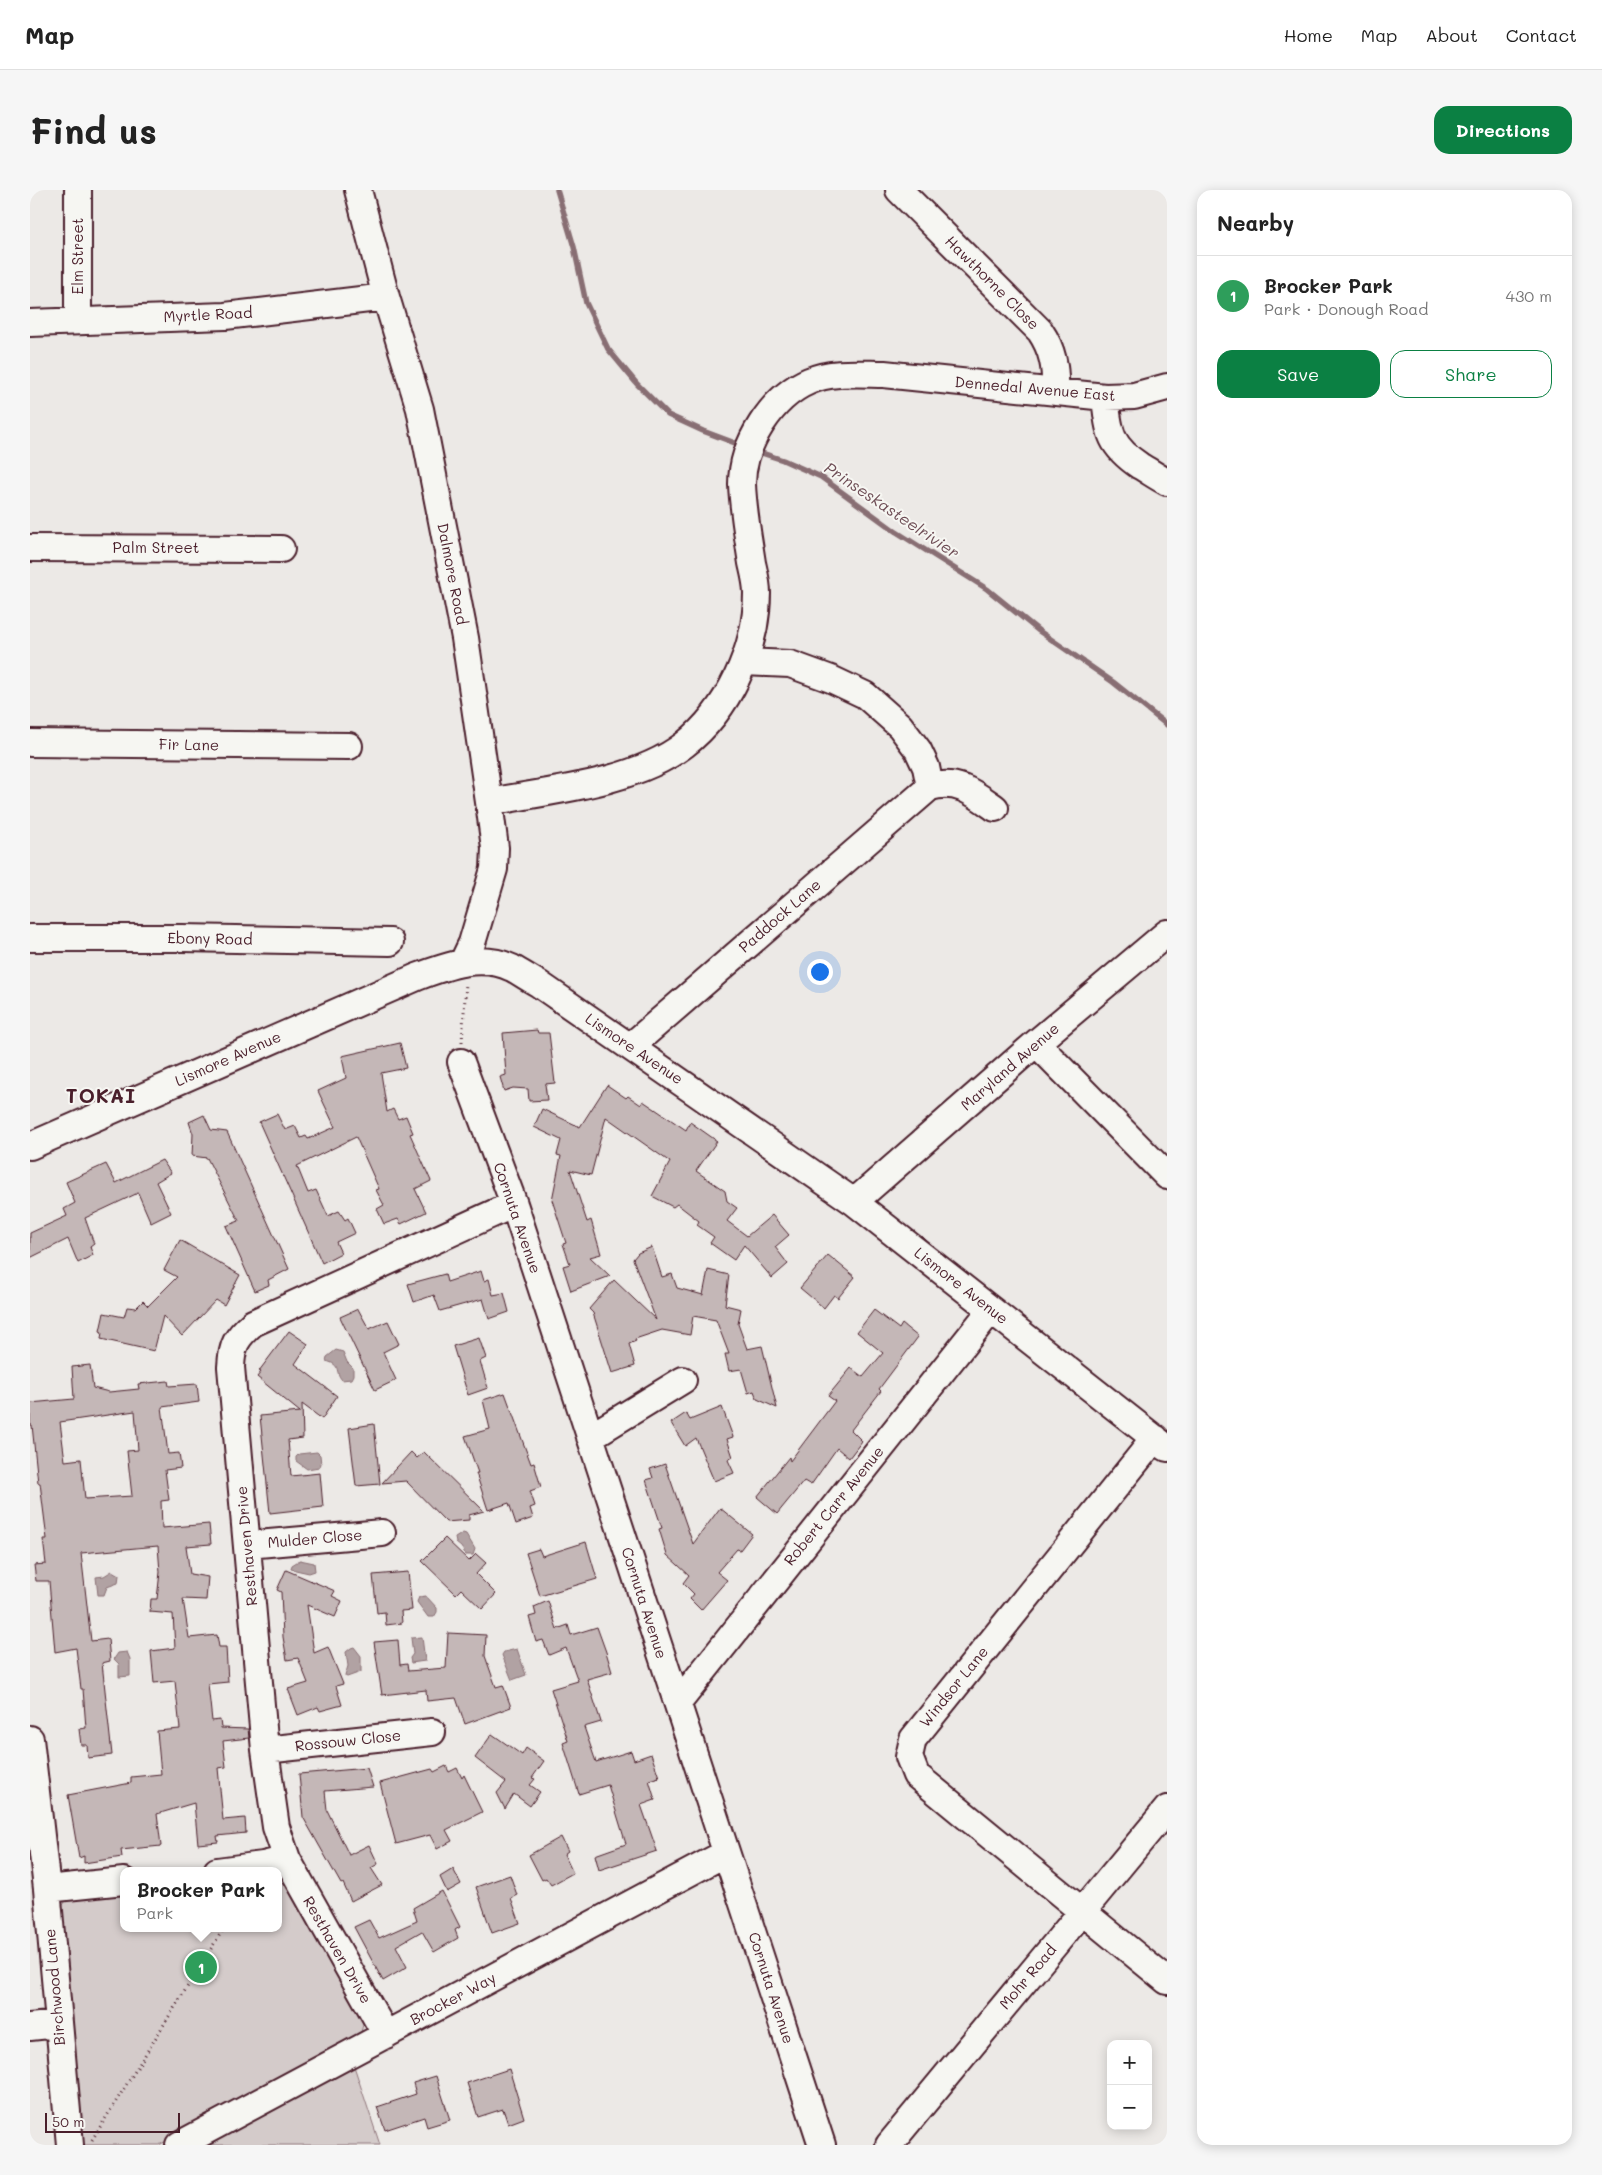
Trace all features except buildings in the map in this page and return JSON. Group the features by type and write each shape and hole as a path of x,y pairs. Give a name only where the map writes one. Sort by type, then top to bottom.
{"street":[{"name":"Elm Street","path":"78,190 78,321"},
{"name":"Dalmore Road","path":"358,190 386,297 420,410 465,638 489,802 495,848 494,869 467,961"},
{"name":"Hawthorne Close","path":"899,190 1040,331 1049,344 1054,360 1055,392"},
{"name":"Myrtle Road","path":"30,323 225,316 386,297"},
{"name":"Dennedal Avenue East","path":"744,662 753,629 757,592 746,521 743,471 754,437 764,418 791,391 810,380 855,374 884,374 1105,397 1134,396 1167,387"},
{"path":"1105,397 1110,431 1115,443 1124,455 1167,482"},
{"name":"Palm Street","path":"30,548 281,549"},
{"path":"489,802 615,778 654,763 682,746 704,728 722,702 744,662 790,664 831,679 865,695 900,726 918,750 926,767 930,786 944,783 959,786 995,808"},
{"name":"Fir Lane","path":"30,743 349,746"},
{"name":"Paddock Lane","path":"631,1046 930,786"},
{"name":"Maryland Avenue","path":"854,1202 1036,1043 1167,933"},
{"name":"Ebony Road","path":"30,938 182,938 390,942"},
{"name":"Lismore Avenue","path":"30,1146 417,976 467,961 511,967 631,1046 854,1202 1161,1443"},
{"path":"1036,1043 1167,1176"},
{"name":"Cornuta Avenue","path":"461,1062 514,1204 822,2145"},
{"name":"Resthaven Drive","path":"386,2035 287,1860 276,1827 265,1750 231,1367 232,1350 241,1334 253,1323 514,1204"},
{"name":"Robert Carr Avenue","path":"678,1703 991,1310"},
{"path":"590,1437 683,1380"},
{"name":"Windsor Lane","path":"1161,1443 913,1739 909,1757 916,1775 1167,1981"},
{"name":"Mulder Close","path":"247,1545 382,1533"},
{"name":"Rossouw Close","path":"265,1750 432,1732"},
{"name":"Birchwood Lane","path":"31,1755 47,1889 70,2145"},
{"name":"Mohr Road","path":"889,2145 1167,1809"},
{"name":"Brocker Way","path":"179,2145 726,1853"},
{"path":"247,1867 287,1860"},
{"path":"47,1889 120,1881"},
{"path":"30,2027 58,2024"}],"path":[{"path":"461,1062 467,961"},
{"path":"89,2145 222,1932"}],"shaded area":[{"path":"336,1350 343,1352 347,1362 353,1368 351,1379 342,1380 336,1366 326,1361 327,1357"},
{"path":"317,1452 320,1455 321,1464 319,1467 307,1469 296,1461 296,1457 299,1454"},
{"path":"463,1533 466,1534 475,1549 473,1555 466,1555 456,1543 455,1538"},
{"path":"300,1560 314,1563 315,1571 309,1573 291,1569 292,1565"},
{"path":"112,1571 119,1575 118,1583 107,1587 104,1595 98,1595 96,1577 104,1576"},
{"path":"426,1596 437,1608 434,1617 428,1617 417,1602 419,1597"},
{"path":"422,1637 425,1661 411,1663 410,1658 413,1654 411,1638"},
{"path":"354,1647 361,1656 361,1672 347,1677 345,1676 348,1666 346,1652"},
{"path":"517,1649 526,1675 512,1680 502,1655 504,1652"},
{"path":"127,1652 130,1659 130,1676 119,1677 119,1664 114,1659 118,1653"},
{"path":"282,1874 290,1877 364,2021 360,2036 351,2043 159,2145 80,2145 60,1909 68,1898 120,1889 120,1932 282,1932"},
{"path":"350,2054 380,2145 179,2145"}],"waterway":[{"name":"Prinseskasteelrivier","path":"557,190 574,247 586,303 608,349 637,384 668,415 743,446"},
{"name":"Prinseskasteelrivier","path":"756,451 783,460 821,477 895,531 987,589 1039,631 1113,682 1167,725"}],"place":[{"name":"Brocker Park","path":"201,1967"}],"district":[{"name":"TOKAI","path":"101,1096"}]}
